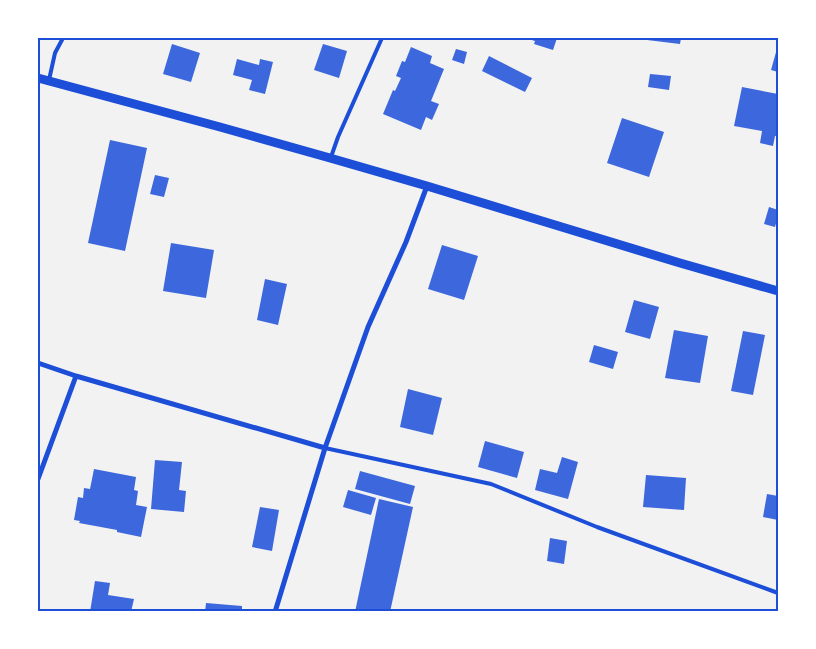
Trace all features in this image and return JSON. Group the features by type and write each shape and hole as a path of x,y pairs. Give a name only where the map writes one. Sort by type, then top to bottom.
{"street":[{"path":"38,78 330,158 778,291"},
{"path":"275,612 325,448 368,328 406,242 427,186"},
{"path":"38,363 76,376 325,448"},
{"path":"38,479 76,376"}],"lane":[{"path":"49,81 55,53 63,38"},
{"path":"330,158 382,38"},
{"path":"325,448 491,484 597,527 778,593"}],"building":[{"path":"525,38 557,38 553,50 534,44 535,41"},
{"path":"647,38 681,38 680,44 647,40"},
{"path":"172,44 200,53 191,82 163,74"},
{"path":"323,44 347,51 339,78 314,70"},
{"path":"778,45 778,72 771,70"},
{"path":"411,47 432,56 430,63 444,69 431,101 439,104 432,120 426,117 421,130 383,114 393,90 395,91 401,78 396,76 402,61 405,62"},
{"path":"456,49 467,52 464,64 452,60"},
{"path":"489,56 532,78 525,92 482,71"},
{"path":"237,59 259,65 260,59 273,62 265,94 249,90 252,80 233,75"},
{"path":"650,74 671,76 669,90 648,87"},
{"path":"742,87 778,94 778,136 775,136 773,146 760,143 762,131 734,126"},
{"path":"622,118 664,132 649,177 607,163"},
{"path":"110,140 147,148 125,251 88,243"},
{"path":"155,175 169,178 164,197 150,194"},
{"path":"769,207 778,210 775,227 764,224"},
{"path":"171,243 214,250 206,298 163,291"},
{"path":"442,245 478,256 464,300 428,289"},
{"path":"265,279 287,284 278,325 257,320"},
{"path":"634,300 659,307 650,339 625,332"},
{"path":"674,330 708,336 700,383 665,378"},
{"path":"743,331 765,335 753,395 731,391"},
{"path":"594,345 618,352 613,369 589,362"},
{"path":"408,389 442,398 433,435 400,427"},
{"path":"485,441 524,452 517,478 478,467"},
{"path":"562,457 578,462 568,499 535,490 540,469 557,473"},
{"path":"155,460 182,462 179,490 186,491 184,512 151,509"},
{"path":"94,469 136,477 134,490 138,491 136,505 147,507 141,537 117,532 117,530 79,523 80,521 74,520 78,497 83,498 84,488 90,489"},
{"path":"360,471 415,486 410,504 355,489"},
{"path":"646,475 686,478 684,510 643,507"},
{"path":"348,490 376,498 371,515 343,507"},
{"path":"767,494 778,496 778,520 763,517"},
{"path":"379,499 413,507 390,612 355,612"},
{"path":"260,507 279,510 272,551 252,547"},
{"path":"550,538 567,541 564,564 547,561"},
{"path":"95,581 110,583 108,595 134,599 131,612 90,612"},
{"path":"206,603 242,606 242,612 205,612"}]}
